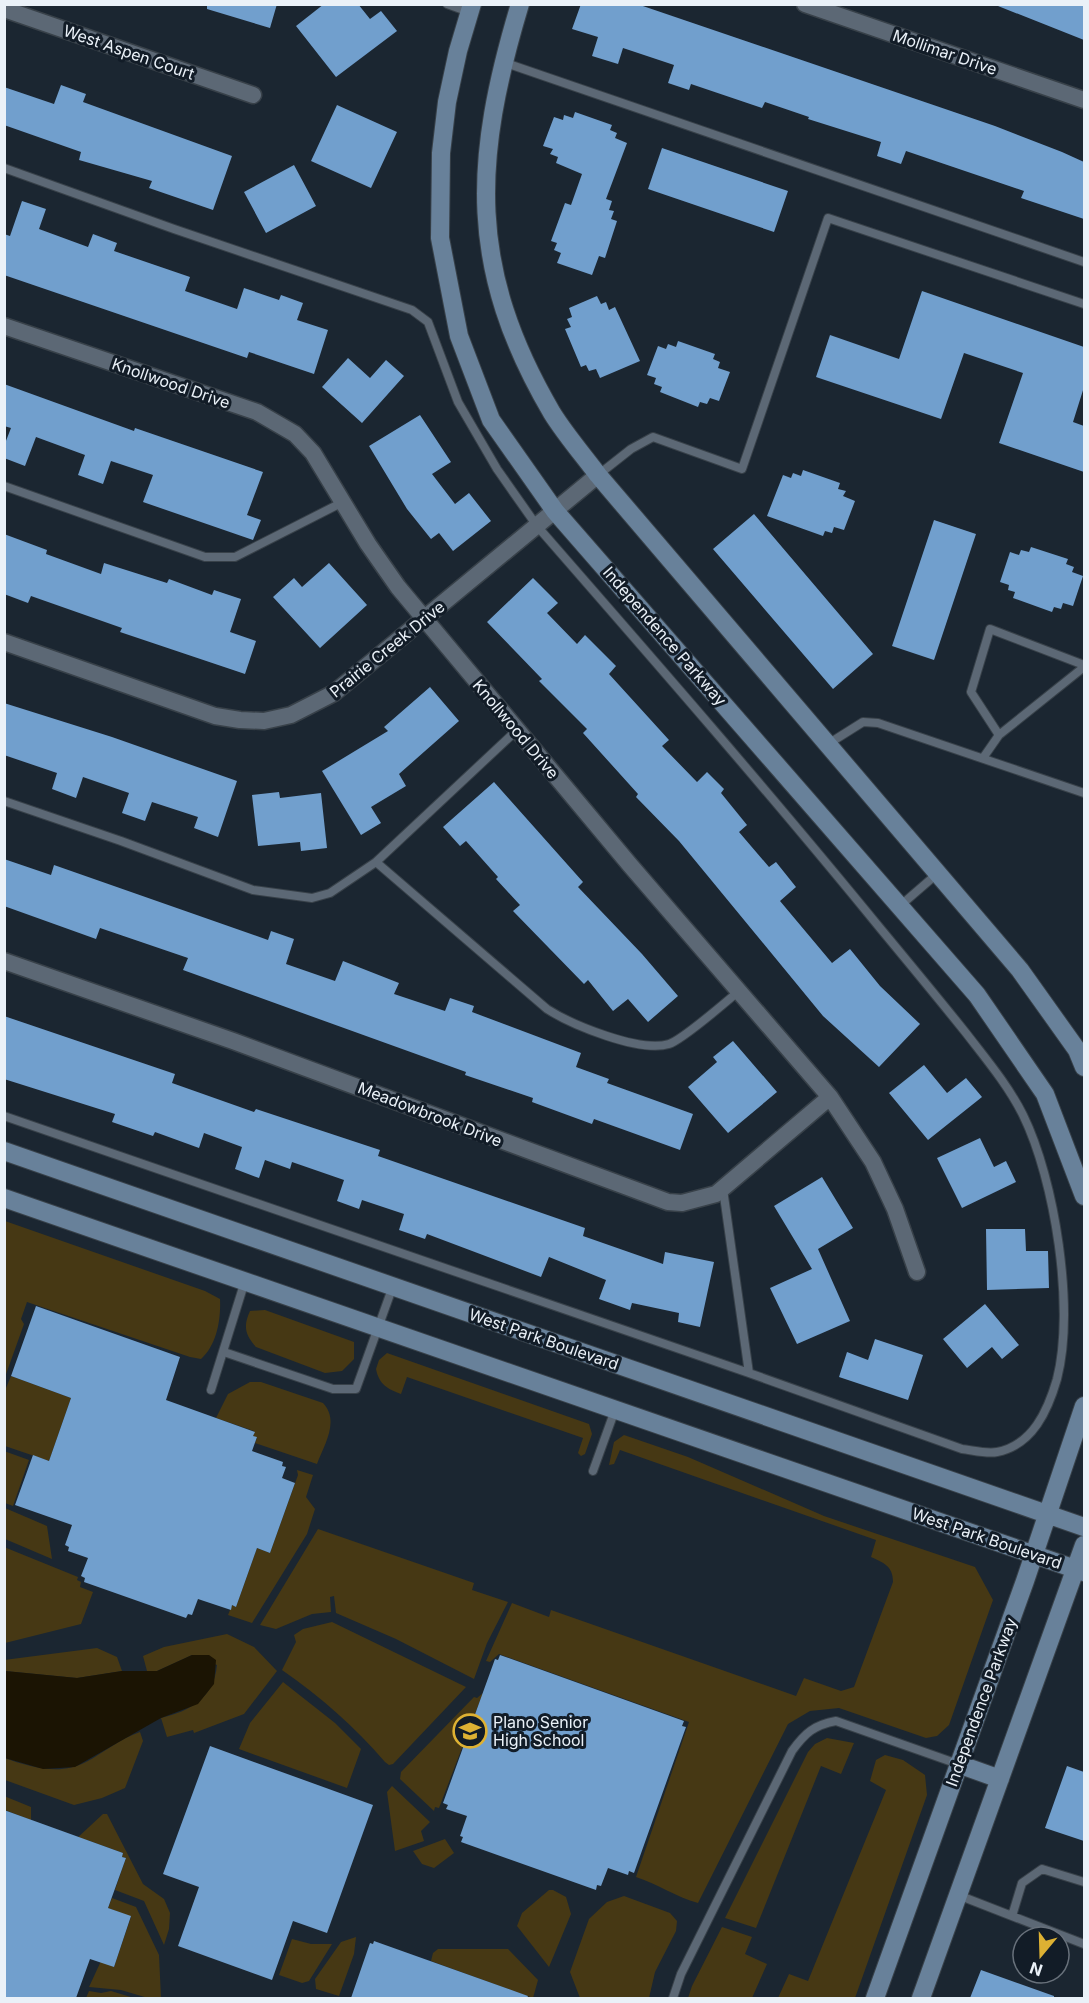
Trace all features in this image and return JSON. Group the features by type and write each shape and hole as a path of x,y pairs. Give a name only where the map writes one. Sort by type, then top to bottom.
{"main road":[{"path":"519,4 502,62 491,112 486,162 486,231 496,279 526,365 554,415 598,475 1020,969 1077,1050 1084,1066"},
{"name":"Independence Parkway","path":"471,8 458,51 447,102 441,153 440,238 459,336 491,420 555,511 901,905 977,995 1045,1094 1084,1196"},
{"name":"West Park Boulevard","path":"4,1151 1084,1527"},
{"name":"West Park Boulevard","path":"4,1198 1080,1571"},
{"name":"Independence Parkway","path":"875,1998 1034,1554 1084,1406"},
{"path":"921,1998 957,1894 1080,1571 1084,1545"},
{"path":"958,1764 1000,1779"}],"street":[{"name":"Mollimar Drive","path":"805,4 1084,100"},
{"name":"West Aspen Court","path":"4,9 252,95"},
{"name":"Knollwood Drive","path":"4,326 257,412 295,434 313,453 368,544 424,619 830,1097 873,1162 895,1209 917,1272"},
{"name":"Prairie Creek Drive","path":"4,642 214,716 264,721 291,715 322,701 598,475"},
{"name":"Meadowbrook Drive","path":"4,961 233,1041 655,1199 682,1203 716,1194 830,1097"}],"lane":[{"path":"447,4 471,8"},
{"path":"502,62 1084,262"},
{"path":"4,168 412,310 428,322 458,402 497,469 537,526 818,852 998,1074 1023,1115 1047,1180 1059,1244 1063,1315 1058,1373 1050,1404 1039,1424 1022,1441 996,1452 962,1449 749,1373 4,1116"},
{"path":"598,475 652,436 742,469 828,218 1084,304"},
{"path":"4,486 205,557 235,557 343,502"},
{"path":"983,758 999,735 1084,666 990,629 971,692 999,735"},
{"path":"828,744 862,722 870,721 1084,793"},
{"path":"4,801 121,840 253,890 289,897 312,898 330,893 376,862 517,730"},
{"path":"376,862 548,1009 568,1022 640,1044 671,1044 739,992"},
{"path":"901,905 938,873"},
{"path":"723,1189 749,1373"},
{"path":"211,1390 245,1281"},
{"path":"224,1352 333,1389 356,1389 393,1286"},
{"path":"593,1471 616,1409"},
{"path":"673,1998 681,1974 792,1751 805,1734 818,1725 836,1721 958,1764"},
{"path":"1012,1916 1022,1884 1042,1869 1084,1882"},
{"path":"957,1894 1084,1944"}],"shaded area":[{"path":"5,1221 205,1291 220,1299 219,1323 211,1347 201,1359 190,1357 27,1302 21,1319 24,1324 5,1377"},
{"path":"265,1310 354,1342 354,1359 342,1371 325,1373 256,1347 247,1334 246,1321 250,1311"},
{"path":"387,1353 589,1424 592,1434 585,1454 581,1456 578,1453 583,1438 407,1377 401,1394 392,1390 384,1385 376,1369 379,1360"},
{"path":"11,1376 71,1398 49,1461 5,1446 6,1388"},
{"path":"250,1382 261,1382 323,1403 328,1410 330,1425 317,1464 255,1443 257,1438 253,1436 254,1431 216,1418 228,1394"},
{"path":"624,1435 688,1457 824,1516 975,1567 993,1600 949,1725 937,1736 926,1738 839,1708 810,1711 788,1724 698,1903 636,1877 689,1722 499,1654 490,1662 486,1661 512,1603 549,1617 551,1610 796,1696 804,1678 841,1691 854,1687 893,1582 893,1576 887,1565 871,1557 876,1540 620,1450 614,1464 609,1465 614,1442"},
{"path":"4,1451 29,1460 13,1506 5,1503"},
{"path":"297,1470 313,1475 306,1497 315,1509 307,1534 252,1623 228,1615 232,1605 236,1607 257,1548 270,1553 298,1475"},
{"path":"5,1508 47,1526 52,1559 5,1539"},
{"path":"318,1529 474,1583 472,1590 508,1602 487,1643 474,1679 396,1639 336,1613 334,1596 330,1597 331,1612 312,1614 276,1629 260,1625"},
{"path":"4,1547 78,1577 77,1580 81,1582 80,1587 93,1592 81,1624 5,1643"},
{"path":"332,1622 466,1687 393,1764 389,1765 385,1762 336,1713 282,1670 296,1642 294,1635 303,1629"},
{"path":"227,1634 254,1647 277,1671 244,1714 194,1733 193,1730 167,1737 161,1718 191,1707 199,1701 211,1686 217,1665 192,1655 157,1671 147,1671 143,1656 164,1647"},
{"path":"97,1648 117,1657 122,1671 77,1678 5,1671 4,1660"},
{"path":"192,1655 209,1655 216,1660 214,1684 198,1704 161,1718 75,1767 43,1769 5,1758 5,1671 77,1678 122,1671 157,1671"},
{"path":"283,1682 335,1723 361,1749 347,1788 239,1749 250,1723"},
{"path":"483,1693 439,1808 435,1807 434,1811 400,1779 401,1772 474,1697 477,1698"},
{"path":"140,1732 143,1741 125,1788 102,1798 74,1805 5,1780 4,1758 45,1769 66,1769 86,1762"},
{"path":"827,1738 854,1743 841,1774 821,1766 756,1928 725,1918 808,1752 815,1744"},
{"path":"885,1755 903,1760 925,1775 927,1795 855,1998 778,1998 789,1974 808,1981 886,1790 870,1781 876,1760"},
{"path":"392,1786 430,1822 421,1831 424,1841 395,1851 387,1792"},
{"path":"4,1796 31,1807 31,1820 5,1810"},
{"path":"103,1814 107,1814 143,1884 164,1899 170,1913 169,1929 164,1945 144,1901 115,1890 126,1858 122,1857 123,1853 87,1840 75,1840"},
{"path":"445,1839 454,1853 434,1868 422,1864 413,1851"},
{"path":"549,1890 566,1897 571,1914 549,1967 517,1926 522,1913"},
{"path":"624,1896 670,1913 677,1921 676,1931 655,1972 649,1998 580,1998 570,1972 589,1919 607,1902"},
{"path":"112,1898 136,1907 159,1955 161,1998 148,1998 121,1990 89,1987 101,1961 114,1967 131,1917 108,1908"},
{"path":"722,1927 752,1937 745,1954 767,1964 752,1998 688,1998 692,1986"},
{"path":"356,1937 354,1954 339,1996 316,1989 315,1979 341,1942"},
{"path":"292,1939 311,1944 332,1944 309,1981 302,1983 279,1975"},
{"path":"438,1949 508,1949 538,1980 533,1998 431,1961 433,1953"},
{"path":"89,1991 101,1993 111,1991 134,1998 86,1998"}],"building":[{"path":"207,4 277,4 270,28 207,9"},
{"path":"324,4 358,4 370,19 381,11 397,31 336,77 296,26"},
{"path":"581,4 637,4 995,126 1062,152 1084,162 1084,219 1021,198 1024,191 906,151 901,164 877,156 881,142 808,119 809,117 765,102 762,108 691,84 689,90 668,83 674,65 623,48 618,64 592,56 598,37 572,29"},
{"path":"998,4 1084,4 1084,40 998,6"},
{"path":"61,85 86,94 83,102 232,156 213,210 149,188 152,181 79,160 81,152 4,125 4,87 54,104"},
{"path":"337,105 397,132 371,188 311,161"},
{"path":"575,112 612,125 610,130 617,133 615,138 627,143 606,199 612,201 609,210 614,211 611,219 617,221 605,258 599,256 592,275 557,263 561,253 554,250 557,243 551,241 565,203 571,205 582,174 556,163 558,157 550,154 553,149 543,146 554,117 563,120 564,115 573,118"},
{"path":"662,148 788,191 774,232 648,189"},
{"path":"294,165 316,206 266,233 244,192"},
{"path":"22,201 46,209 39,229 88,247 93,234 117,243 114,251 190,277 185,291 237,309 244,288 279,300 281,295 303,303 297,320 328,330 314,374 249,352 247,358 4,275 4,234 10,236"},
{"path":"922,291 1084,347 1084,387 1073,422 1084,426 1084,472 999,443 1023,373 964,353 941,419 816,377 830,335 899,359"},
{"path":"597,296 601,304 606,302 609,310 615,307 640,361 600,378 596,369 589,371 586,365 581,367 565,329 571,327 567,319 572,317 569,308"},
{"path":"678,341 715,354 713,359 720,362 718,368 730,372 719,401 710,398 707,404 700,402 698,407 660,392 662,387 654,384 656,378 647,375 658,346 666,349 668,344 676,347"},
{"path":"348,358 370,378 386,360 404,376 362,423 322,387"},
{"path":"4,384 134,431 135,428 263,472 247,515 261,520 253,540 143,502 153,475 111,461 103,484 78,475 85,455 36,437 25,466 4,458 4,446 11,428 4,426"},
{"path":"420,415 451,462 432,474 455,504 469,493 491,521 453,551 439,533 431,539 407,509 369,446"},
{"path":"803,470 840,483 838,489 846,491 843,496 855,501 844,530 834,527 832,533 825,531 823,536 767,516 783,475 791,478 793,473 801,476"},
{"path":"754,514 873,654 833,689 713,549"},
{"path":"934,520 976,534 934,660 892,646"},
{"path":"4,534 47,550 46,554 101,574 104,563 167,583 169,579 212,595 214,590 241,599 230,632 256,641 245,674 120,632 122,628 31,596 28,603 4,594"},
{"path":"1031,547 1068,559 1066,564 1074,567 1072,572 1083,576 1073,606 1063,603 1061,609 1054,607 1052,612 1013,598 1015,592 1008,590 1009,585 1000,582 1010,552 1019,555 1021,550 1029,552"},
{"path":"329,563 367,605 320,648 273,597 294,578 302,587"},
{"path":"533,578 558,603 547,613 577,644 585,635 616,666 609,674 669,740 662,746 697,782 707,772 724,789 721,793 747,825 739,832 769,867 776,862 796,887 780,901 832,963 850,949 880,986 920,1024 879,1067 823,1016 679,841 636,797 638,794 583,733 587,729 539,681 542,679 487,622"},
{"path":"430,687 459,721 399,774 406,786 371,807 381,823 361,835 322,771 388,731 384,727"},
{"path":"4,703 112,737 237,781 218,837 194,828 198,817 152,802 145,821 122,813 129,793 83,777 76,798 52,789 57,773 4,755"},
{"path":"494,782 583,882 578,887 642,954 678,996 648,1022 628,999 613,1011 588,980 584,984 513,911 520,905 466,841 460,846 443,827"},
{"path":"279,792 280,798 321,793 327,848 301,851 300,842 258,846 252,795"},
{"path":"4,859 51,875 54,865 268,940 271,931 294,939 286,964 335,981 343,961 399,983 394,994 445,1011 450,998 474,1006 472,1012 581,1053 576,1067 609,1079 607,1083 693,1114 680,1150 594,1119 592,1124 532,1102 533,1098 465,1075 466,1072 183,970 188,958 100,928 96,939 4,906"},
{"path":"4,1016 175,1074 172,1083 254,1112 256,1109 380,1150 378,1156 585,1228 583,1236 663,1264 665,1252 714,1262 700,1327 678,1322 679,1313 632,1303 630,1310 599,1299 606,1280 549,1257 541,1277 427,1234 425,1239 399,1230 404,1214 362,1200 359,1209 337,1201 344,1180 292,1162 290,1169 265,1160 259,1178 235,1169 242,1147 204,1133 199,1148 155,1132 153,1136 112,1122 115,1114 4,1079"},
{"path":"733,1041 777,1092 728,1133 688,1087 717,1062 713,1057"},
{"path":"924,1065 947,1093 966,1078 982,1097 928,1140 889,1093"},
{"path":"980,1138 994,1167 1006,1161 1016,1182 962,1208 937,1158"},
{"path":"822,1177 853,1228 818,1249 850,1321 797,1344 770,1288 812,1269 774,1206"},
{"path":"986,1229 1025,1229 1026,1251 1048,1251 1049,1288 987,1290"},
{"path":"985,1304 1019,1345 1002,1359 992,1347 967,1368 943,1339"},
{"path":"36,1306 180,1357 166,1400 255,1432 253,1436 257,1437 252,1451 283,1462 282,1466 286,1467 282,1478 295,1483 270,1553 257,1548 236,1607 232,1605 231,1610 198,1599 192,1615 188,1614 186,1618 84,1582 85,1578 81,1576 88,1558 68,1551 69,1547 65,1545 72,1525 15,1505 33,1455 49,1461 71,1398 11,1376"},
{"path":"875,1339 923,1355 908,1400 839,1377 847,1352 868,1360"},
{"path":"500,1655 684,1721 682,1726 686,1727 634,1873 629,1871 628,1875 608,1868 601,1886 597,1885 596,1890 461,1842 463,1837 460,1836 467,1816 446,1809 448,1805 443,1803 495,1659 498,1660"},
{"path":"210,1746 373,1805 327,1933 293,1921 272,1980 178,1946 199,1887 163,1874"},
{"path":"1067,1766 1084,1772 1084,1841 1045,1828"},
{"path":"4,1810 123,1853 122,1857 126,1858 108,1908 131,1916 114,1967 90,1959 76,1998 4,1998"},
{"path":"374,1941 528,1996 527,1998 351,1998 370,1943 373,1944"},
{"path":"981,1970 1011,1981 1011,1985 1023,1985 1054,1996 1054,1998 970,1998"}],"place":[{"name":"Plano Senior High School","path":"470,1731"}]}
